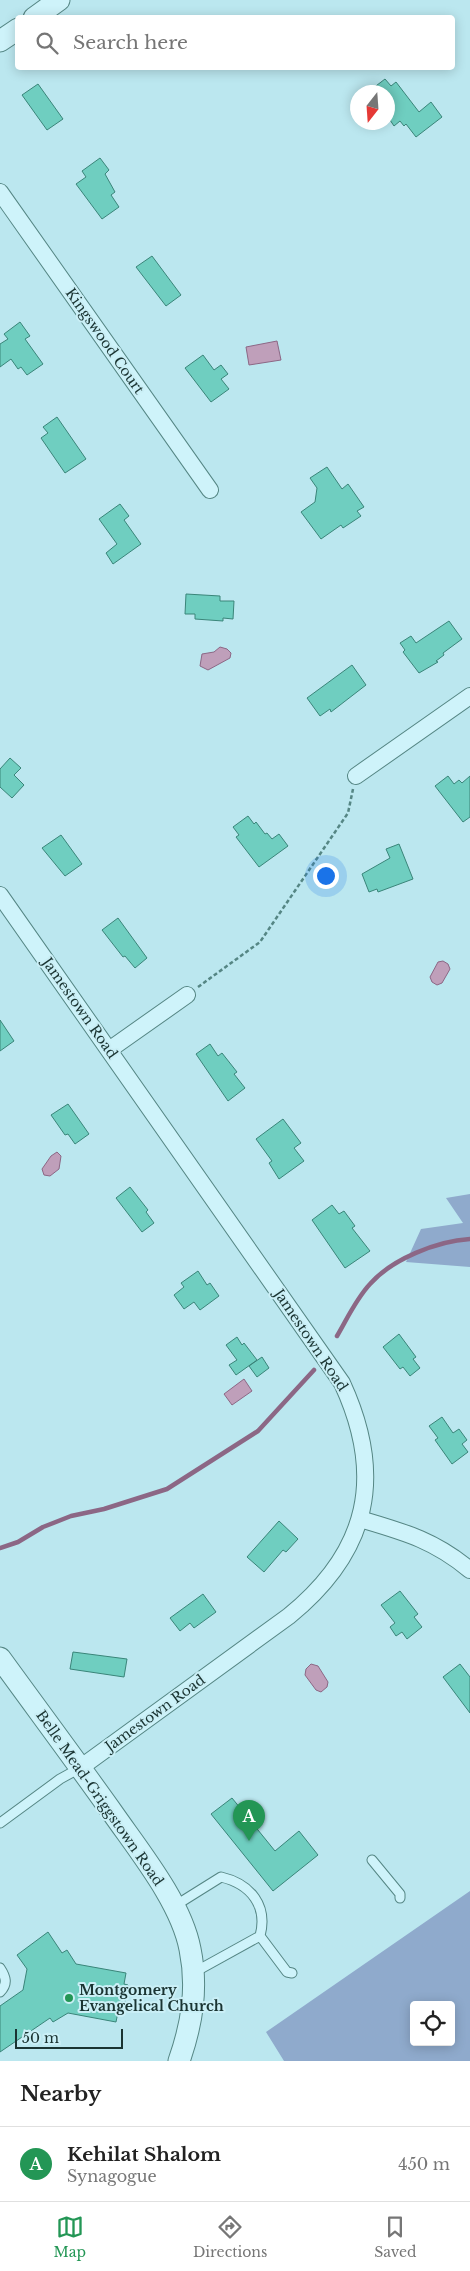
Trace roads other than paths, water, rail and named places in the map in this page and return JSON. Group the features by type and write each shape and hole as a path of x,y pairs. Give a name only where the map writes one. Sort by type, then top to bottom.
{"street":[{"path":"38,15 60,0"},
{"path":"0,41 15,31"},
{"name":"Kingswood Court","path":"0,192 210,490"},
{"path":"356,776 470,696"},
{"name":"Jamestown Road","path":"0,895 342,1383 359,1425 364,1447 364,1492 360,1519 339,1564 307,1600 80,1768"},
{"path":"109,1050 186,995"},
{"path":"360,1519 414,1535 437,1545 470,1570"},
{"name":"Belle Mead-Griggstown Road","path":"0,1658 152,1868 180,1918 190,1949 195,1991 193,2010 179,2061"}],"lane":[{"path":"0,1823 60,1779 80,1768"},
{"path":"372,1860 400,1894 400,1898"},
{"path":"175,1909 181,1902 222,1877 236,1881 256,1898 264,1923 260,1936 193,1973"},
{"path":"260,1936 287,1972 292,1973"},
{"path":"0,1968 5,1976 6,1983 0,1992"}],"waterway":[{"path":"337,1336 356,1303 379,1275 416,1253 444,1243 470,1239"},
{"path":"0,1548 18,1542 43,1527 71,1516 104,1509 167,1489 258,1431 314,1370"}],"place":[{"name":"Kehilat Shalom","path":"249,1841"},
{"name":"Montgomery Evangelical Church","path":"69,1998"}]}
